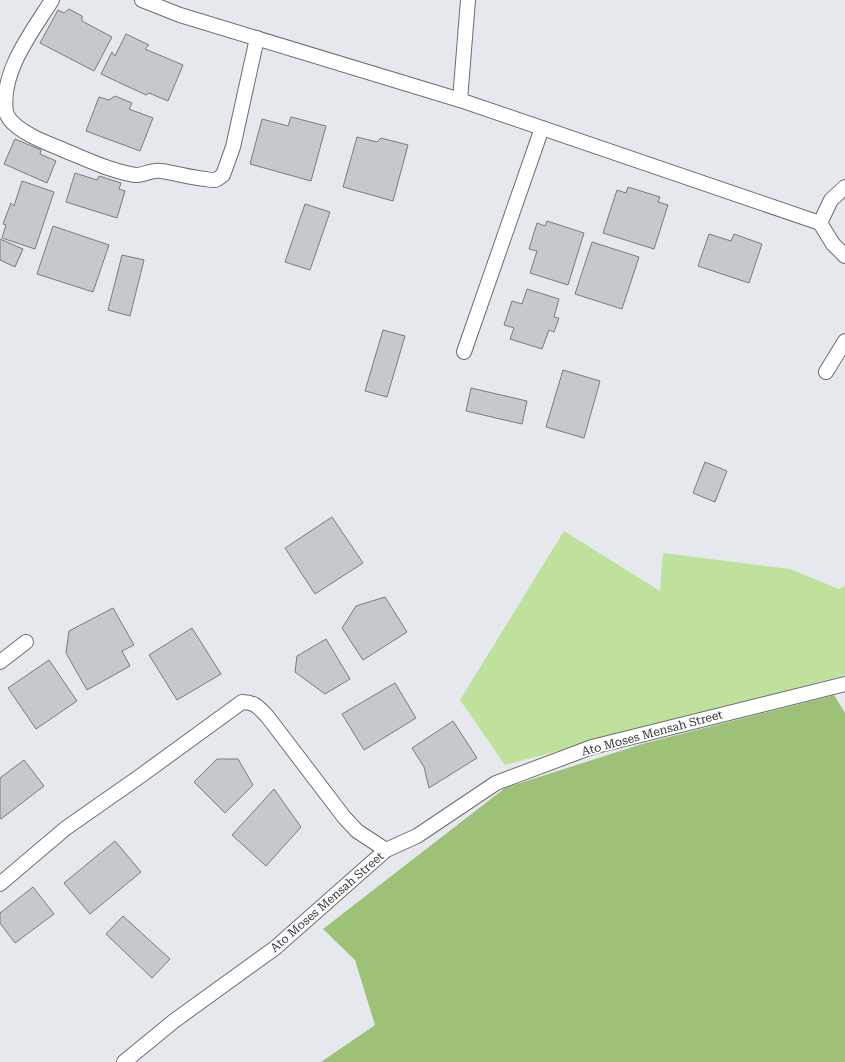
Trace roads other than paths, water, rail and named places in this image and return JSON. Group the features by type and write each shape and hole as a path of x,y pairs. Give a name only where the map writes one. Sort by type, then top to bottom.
{"street":[{"path":"52,0 20,50 11,68 5,86 4,99 7,114 14,124 33,136 119,172 137,175 160,170 188,177 214,180 223,175 233,147 257,38"},
{"path":"142,0 180,15 460,100 820,223 833,244 845,256"},
{"path":"460,100 468,0"},
{"path":"464,352 542,128"},
{"path":"820,223 831,200 845,187"},
{"path":"826,372 845,341"},
{"path":"0,662 26,642"},
{"name":"Ato Moses Mensah Street","path":"124,1062 174,1021 275,948 386,850 417,836 496,783 592,747 845,684"},
{"path":"0,884 66,828 242,702 251,702 267,716 344,817 357,831 386,850"}]}
